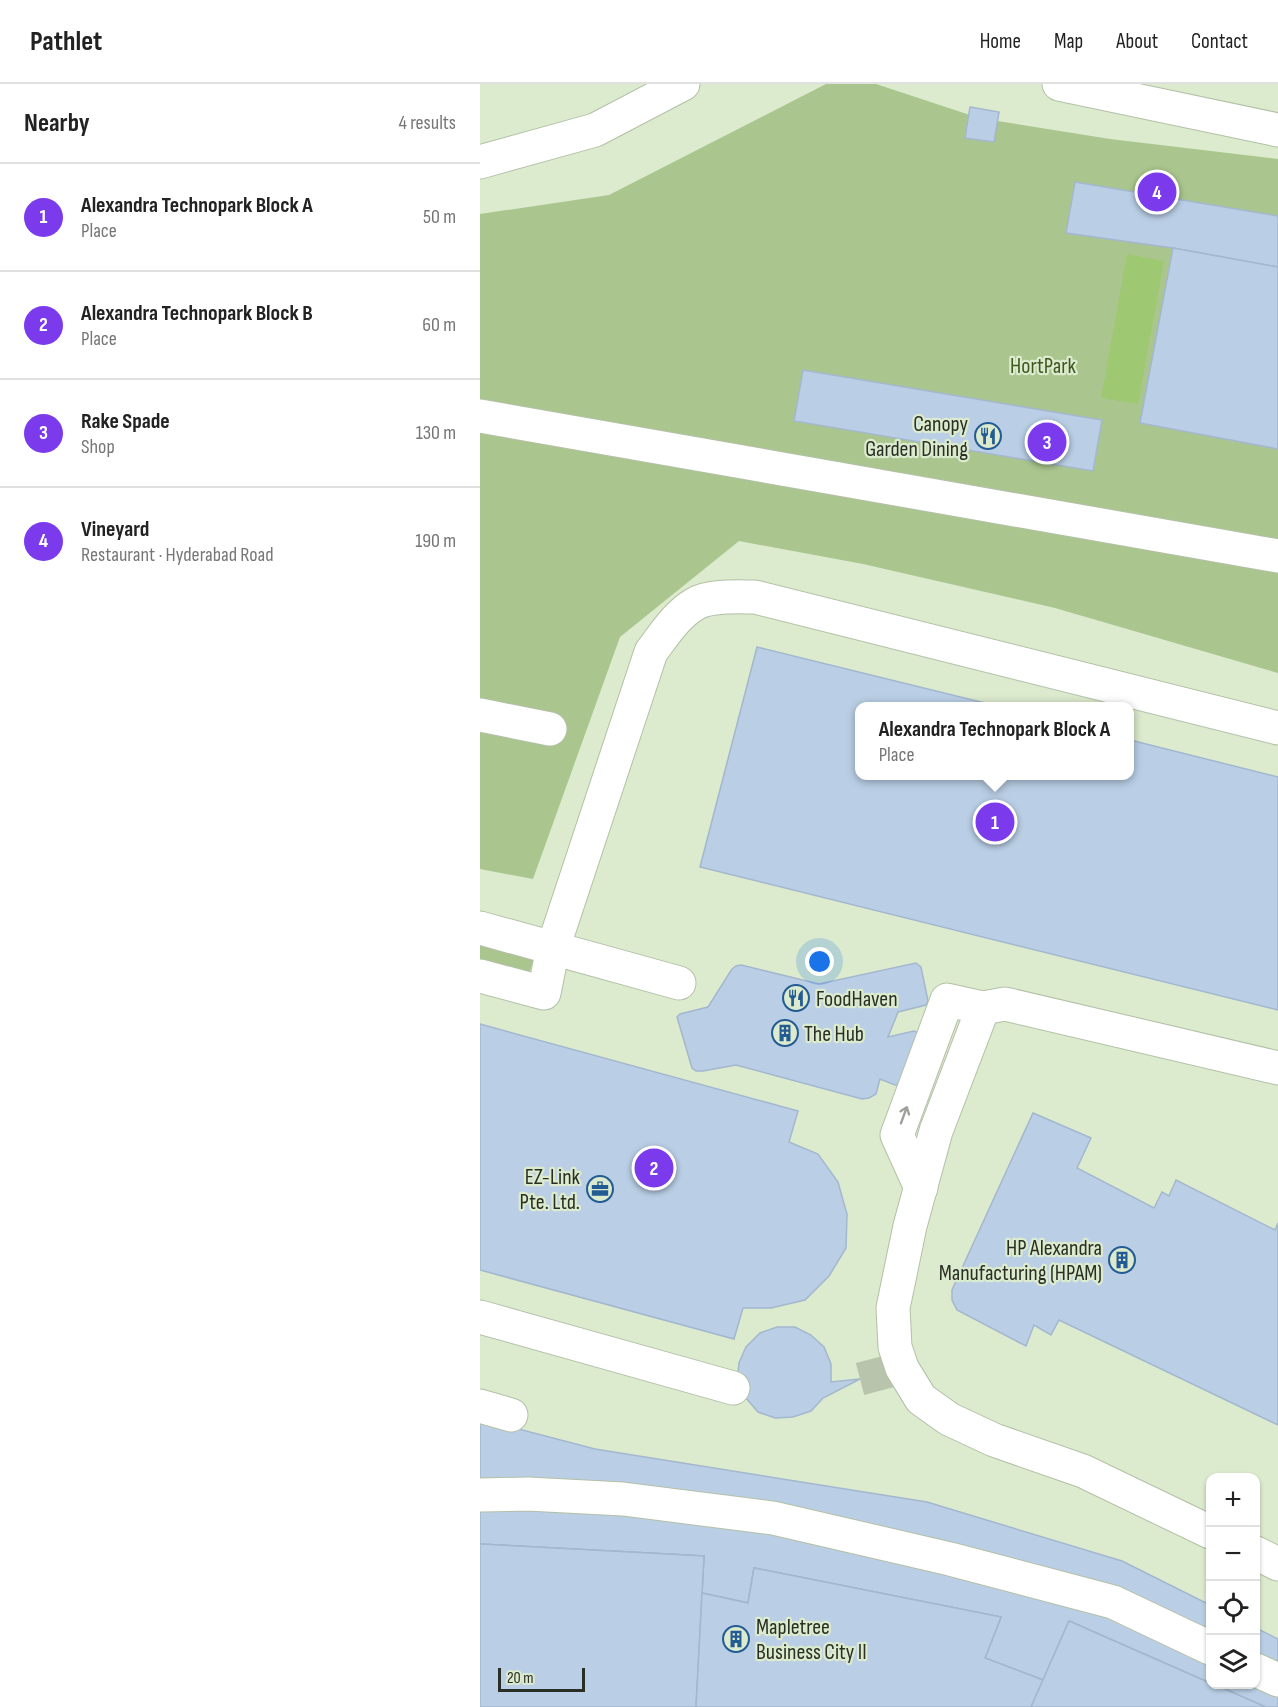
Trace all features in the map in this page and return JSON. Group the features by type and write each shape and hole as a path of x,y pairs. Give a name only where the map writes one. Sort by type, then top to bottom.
{"street":[{"path":"480,162 595,130 683,84"},
{"path":"1059,84 1278,130"},
{"path":"480,416 1278,556"},
{"path":"480,976 544,993 553,948 651,652 673,622 696,603 723,597 755,597 1278,728"},
{"path":"480,715 550,729"},
{"path":"480,928 679,983"},
{"path":"1206,1530 1083,1471 985,1436 949,1419 921,1399 902,1368 895,1347 893,1308 910,1226 936,1131 983,1008 1005,1004 1278,1068"},
{"path":"480,1317 733,1388"},
{"path":"480,1406 511,1415"},
{"path":"480,1495 528,1494 623,1499 773,1518 950,1559 1113,1602 1206,1646"},
{"path":"1260,1555 1278,1564"},
{"path":"1260,1672 1278,1680"}],"green space":[{"name":"HortPark","path":"826,84 876,84 979,118 1110,139 1278,159 1278,673 1055,608 863,564 739,541 620,637 533,879 480,869 480,214 609,195"},
{"path":"480,939 535,954 528,978 480,965"}],"shaded area":[{"path":"1127,254 1164,261 1138,404 1101,398"}],"building":[{"path":"970,107 999,112 994,142 965,138"},
{"path":"1075,182 1278,216 1278,267 1173,248 1066,233"},
{"path":"1173,248 1278,267 1278,449 1140,423"},
{"path":"803,370 1102,420 1093,471 794,421"},
{"path":"757,647 981,702 855,702 855,780 1134,780 1134,741 1278,777 1278,1010 700,867"},
{"name":"The Hub","path":"916,963 921,967 928,1001 926,1005 898,1012 888,1037 914,1031 921,1034 904,1084 895,1085 880,1079 876,1094 862,1099 736,1065 703,1071 696,1071 692,1068 677,1017 680,1014 708,1007 736,966 741,965 819,984"},
{"path":"480,1024 798,1111 789,1142 818,1154 838,1182 847,1214 846,1248 829,1276 805,1300 771,1308 743,1308 734,1339 480,1270"},
{"name":"HP Alexandra Manufacturing (HPAM)","path":"1033,1113 1091,1138 1077,1168 1154,1208 1162,1192 1169,1196 1176,1180 1275,1230 1278,1223 1278,1425 1059,1320 1051,1335 1034,1325 1026,1346 957,1310 952,1300 952,1290"},
{"path":"777,1327 795,1327 811,1335 824,1347 831,1364 831,1382 860,1379 823,1398 811,1411 793,1417 775,1418 758,1412 746,1398 737,1382 739,1363 746,1347 760,1333"},
{"path":"480,1419 595,1449 927,1502 1122,1561 1206,1603 1206,1681 1069,1621 1043,1680 985,1658 1001,1617 754,1568 748,1603 702,1593 704,1556 480,1544"},
{"name":"Mapletree Business City II","path":"480,1544 704,1556 702,1593 748,1603 754,1568 1001,1617 985,1658 1043,1680 1069,1621 1206,1681 1206,1689 1225,1689 1266,1707 480,1707"},
{"path":"480,1544 704,1556 696,1707 480,1707"},
{"path":"754,1568 1001,1617 985,1658 1043,1680 1031,1707 696,1707 702,1593 748,1603"},
{"path":"1069,1621 1206,1681 1206,1689 1225,1689 1266,1707 1031,1707"},
{"path":"1260,1630 1278,1639 1278,1707 1266,1707 1225,1689 1260,1689"}],"tunnel":[{"path":"860,1379 902,1368"}],"place":[{"name":"Vineyard","path":"1157,192"},
{"name":"Canopy Garden Dining","path":"988,436"},
{"name":"Rake Spade","path":"1047,442"},
{"name":"Alexandra Technopark Block A","path":"995,822"},
{"name":"FoodHaven","path":"796,998"},
{"name":"The Hub","path":"785,1033"},
{"name":"Alexandra Technopark Block B","path":"654,1168"},
{"name":"EZ-Link Pte. Ltd.","path":"600,1189"},
{"name":"HP Alexandra Manufacturing (HPAM)","path":"1122,1260"},
{"name":"Mapletree Business City II","path":"736,1639"}]}
